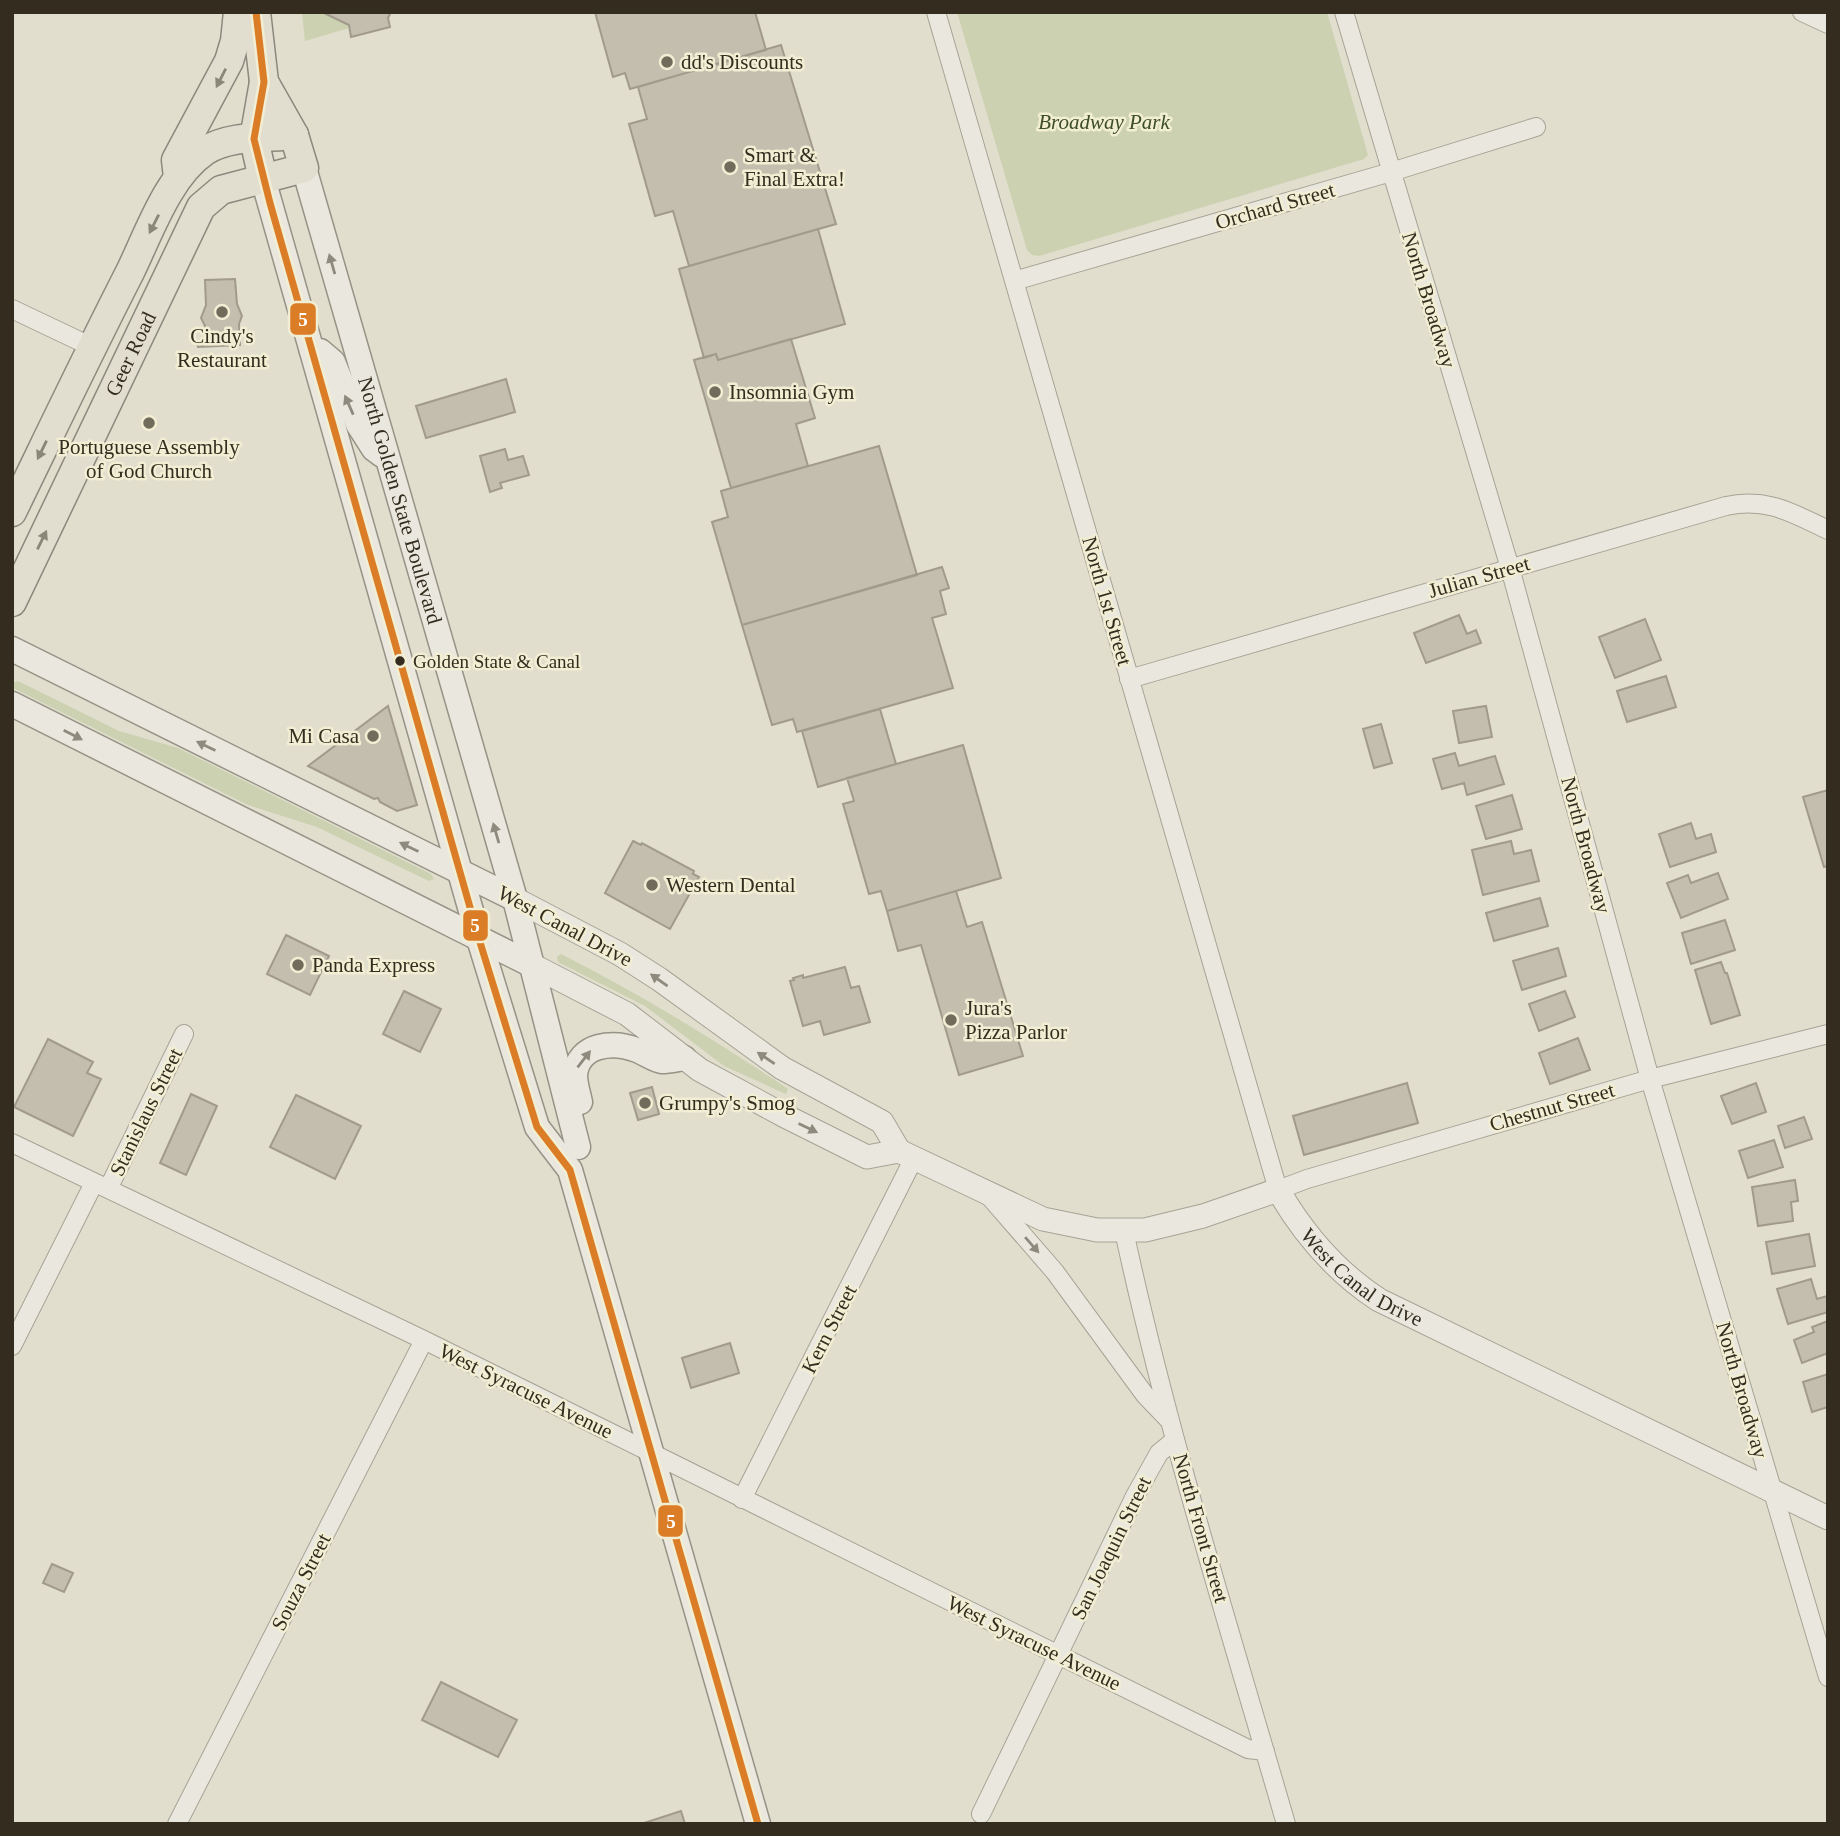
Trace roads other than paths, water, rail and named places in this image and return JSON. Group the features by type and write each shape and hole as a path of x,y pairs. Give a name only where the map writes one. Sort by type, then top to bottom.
{"main road":[{"path":"178,177 176,160 229,61 239,12"},
{"name":"North Golden State Boulevard","path":"256,12 264,82 254,139 263,179 479,939 537,1127 574,1158"},
{"name":"North Golden State Boulevard","path":"264,82 293,135 304,168 514,899 574,1158 651,1454 758,1824"},
{"name":"Geer Road","path":"12,512 178,177 212,146 231,141 293,135"},
{"name":"Geer Road","path":"12,602 198,212 221,190 304,168"},
{"path":"312,351 320,351 333,362 358,424 374,449 388,460"},
{"name":"West Canal Drive","path":"12,649 514,899"},
{"path":"12,704 530,964"},
{"path":"574,1158 585,1124 576,1073 582,1058 589,1051 616,1044 661,1061 684,1058"}],"street":[{"name":"North 1st Street","path":"936,12 1279,1191"},
{"name":"North Broadway","path":"1344,12 1510,568 1650,1079 1828,1677"},
{"path":"1802,12 1828,24"},
{"name":"Orchard Street","path":"1014,281 1391,172 1536,127"},
{"path":"12,309 92,347"},
{"name":"Julian Street","path":"1129,679 1739,503 1770,504 1828,530"},
{"name":"West Canal Drive","path":"514,899 620,954 782,1068 882,1122 906,1155"},
{"path":"530,964 627,1014 718,1082 867,1157 906,1155 987,1194 1062,1225 1097,1230 1145,1230 1191,1219 1279,1191"},
{"name":"Stanislaus Street","path":"12,1346 184,1034"},
{"name":"Chestnut Street","path":"1279,1191 1307,1179 1650,1079 1828,1034"},
{"name":"West Syracuse Avenue","path":"12,1143 424,1340 1248,1749 1265,1751"},
{"name":"Kern Street","path":"742,1499 906,1155"},
{"name":"West Canal Drive","path":"1279,1191 1295,1219 1317,1247 1350,1278 1379,1300 1828,1518"},
{"path":"987,1194 1055,1272 1145,1395 1170,1420"},
{"name":"North Front Street","path":"1124,1231 1142,1316 1175,1440 1286,1824"},
{"name":"Souza Street","path":"177,1824 424,1340"},
{"name":"San Joaquin Street","path":"981,1814 1152,1464 1167,1445 1175,1440"}],"place":[{"name":"dd's Discounts","path":"667,62"},
{"name":"Smart & Final Extra!","path":"730,167"},
{"name":"Cindy's Restaurant","path":"222,312"},
{"name":"Insomnia Gym","path":"715,392"},
{"name":"Portuguese Assembly of God Church","path":"149,423"},
{"name":"Golden State & Canal","path":"400,661"},
{"name":"Mi Casa","path":"373,736"},
{"name":"Western Dental","path":"652,885"},
{"name":"Panda Express","path":"298,965"},
{"name":"Jura's Pizza Parlor","path":"951,1020"},
{"name":"Grumpy's Smog","path":"645,1103"}],"park label":[{"name":"Broadway Park","path":"1104,122"}]}
